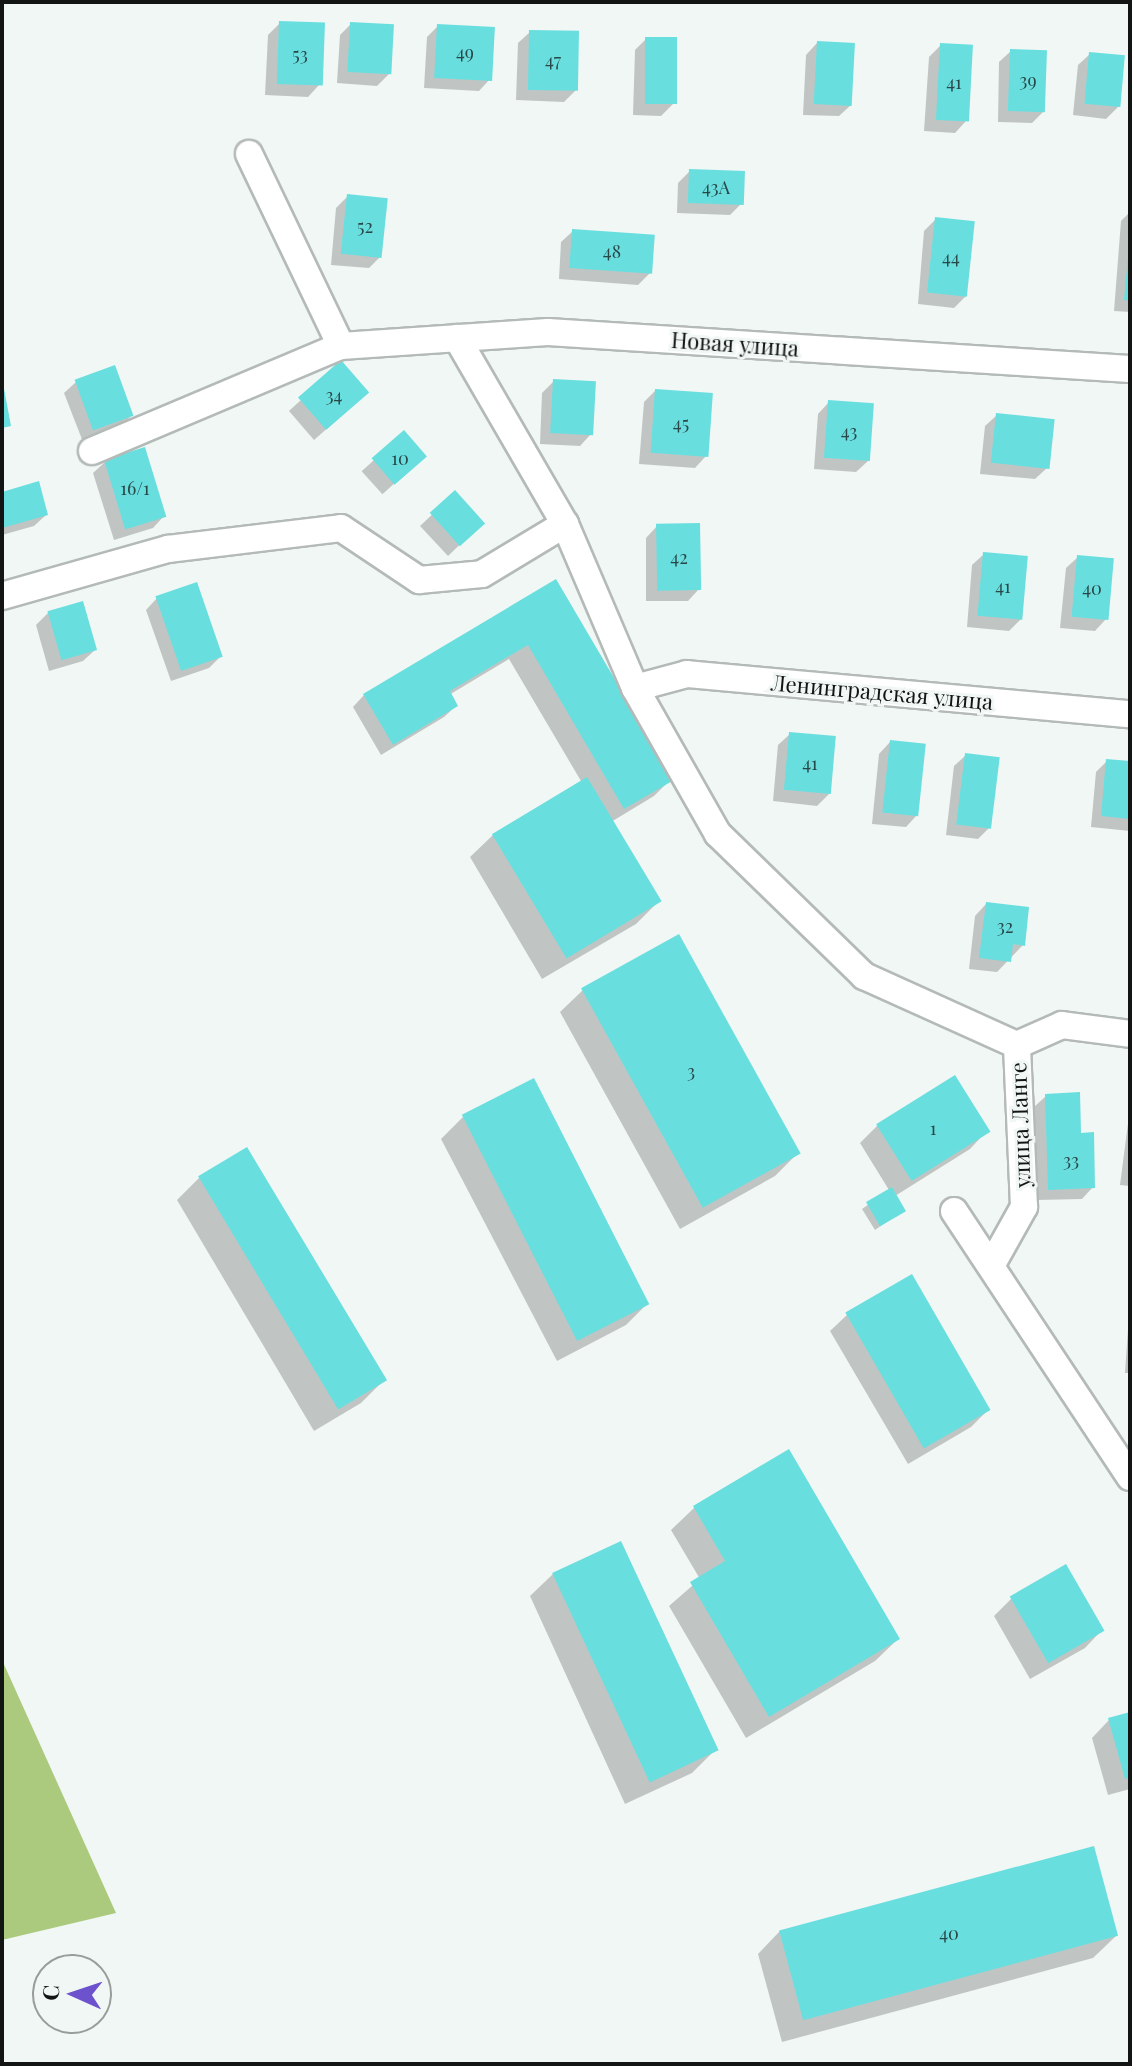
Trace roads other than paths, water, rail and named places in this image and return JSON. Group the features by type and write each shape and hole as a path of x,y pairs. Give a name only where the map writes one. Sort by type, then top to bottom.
{"street":[{"path":"249,154 341,346"},
{"name":"Новая улица","path":"92,451 341,346 548,332 1130,369"},
{"path":"457,338 565,524 635,688 718,834 864,976 1017,1045"},
{"path":"2,596 168,549 341,528 419,580 482,574 565,524"},
{"name":"Ленинградская улица","path":"635,688 687,674 1130,714"},
{"name":"улица Ланге","path":"991,1266 1024,1207 1017,1045 1062,1025 1130,1034"},
{"path":"954,1211 1123,1455 1130,1477"}]}
